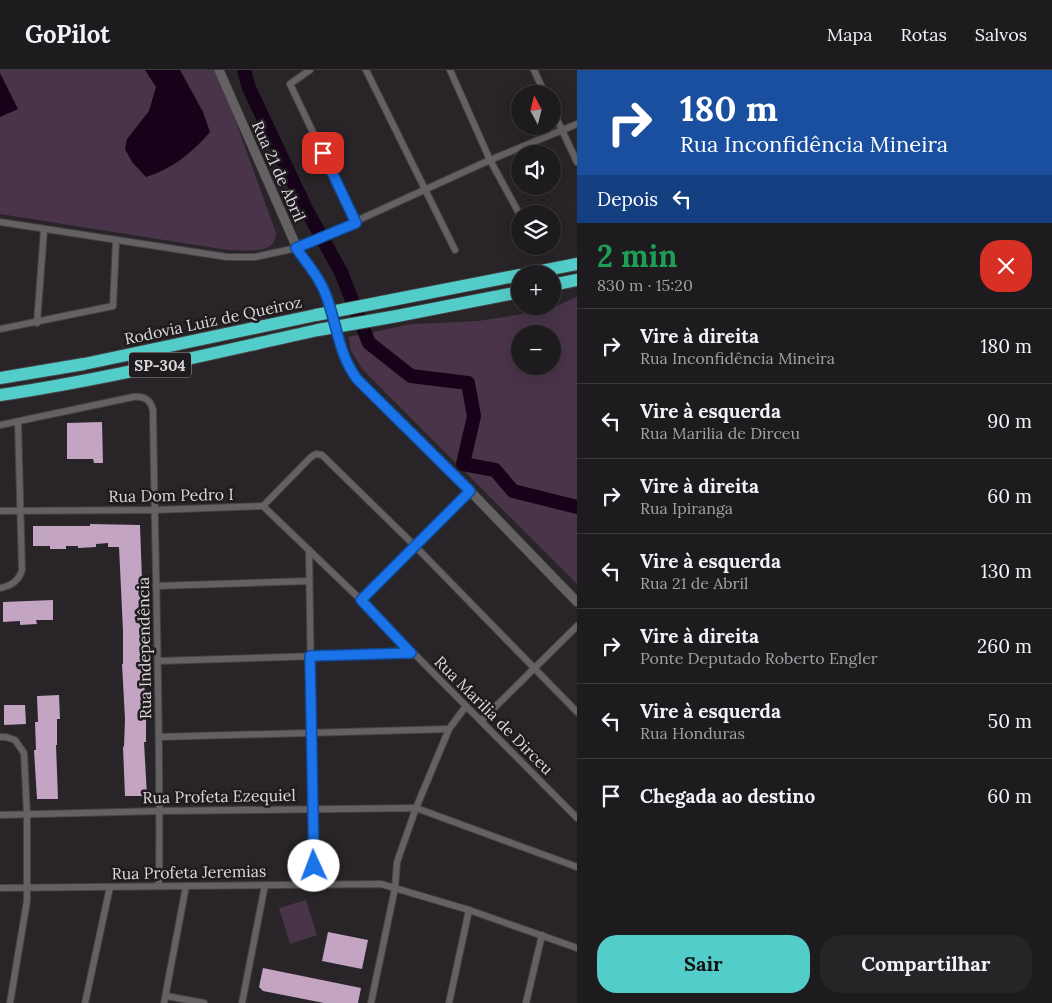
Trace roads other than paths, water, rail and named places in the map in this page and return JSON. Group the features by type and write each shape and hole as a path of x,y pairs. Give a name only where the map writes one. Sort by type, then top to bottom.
{"highway":[{"path":"561,267 577,264"},
{"name":"Rodovia Luiz de Queiroz","path":"0,378 84,364 316,315 511,277"},
{"path":"561,283 577,280"},
{"name":"Rodovia Luiz de Queiroz","path":"0,395 42,389 318,330 511,294"}],"street":[{"name":"Rua 21 de Abril","path":"219,70 296,248 320,281 327,298 343,355 349,368 368,390 470,491 577,602"},
{"path":"310,70 290,84 356,223"},
{"path":"366,70 455,250"},
{"path":"450,70 490,160 515,205"},
{"path":"534,70 541,85"},
{"path":"0,222 227,257 256,257 308,244 490,160 577,124"},
{"path":"561,126 577,162"},
{"path":"37,322 44,230"},
{"path":"0,329 113,306 116,241"},
{"name":"Rua Independência","path":"18,422 133,397 148,400 153,410 160,811 159,886"},
{"path":"0,425 18,422 22,570 20,578 0,588"},
{"path":"263,506 311,457 316,454 322,455 416,547 577,712"},
{"path":"361,600 470,491"},
{"name":"Rua Dom Pedro I","path":"0,511 154,510 263,506"},
{"name":"Rua Marilia de Dirceu","path":"263,506 361,600 411,653 577,818"},
{"path":"309,550 314,884"},
{"path":"156,586 309,581"},
{"path":"481,721 577,626"},
{"path":"158,661 411,653"},
{"path":"371,1003 395,888 397,862 416,808 449,729 466,706"},
{"path":"159,736 449,729"},
{"path":"0,737 15,740 24,753 27,814 27,902 10,1003"},
{"name":"Rua Profeta Ezequiel","path":"0,815 416,808 577,867"},
{"name":"Rua Profeta Jeremias","path":"0,888 374,883 469,910 577,948"},
{"path":"242,1003 265,885"},
{"path":"186,886 165,999 204,1003"},
{"path":"85,1003 110,887"},
{"path":"449,1003 469,910"},
{"path":"526,1003 542,935"}],"waterway":[{"path":"244,70 249,88 306,209 341,272 369,343 411,376 468,383 474,416 463,464 495,470 513,491 577,507"}]}
